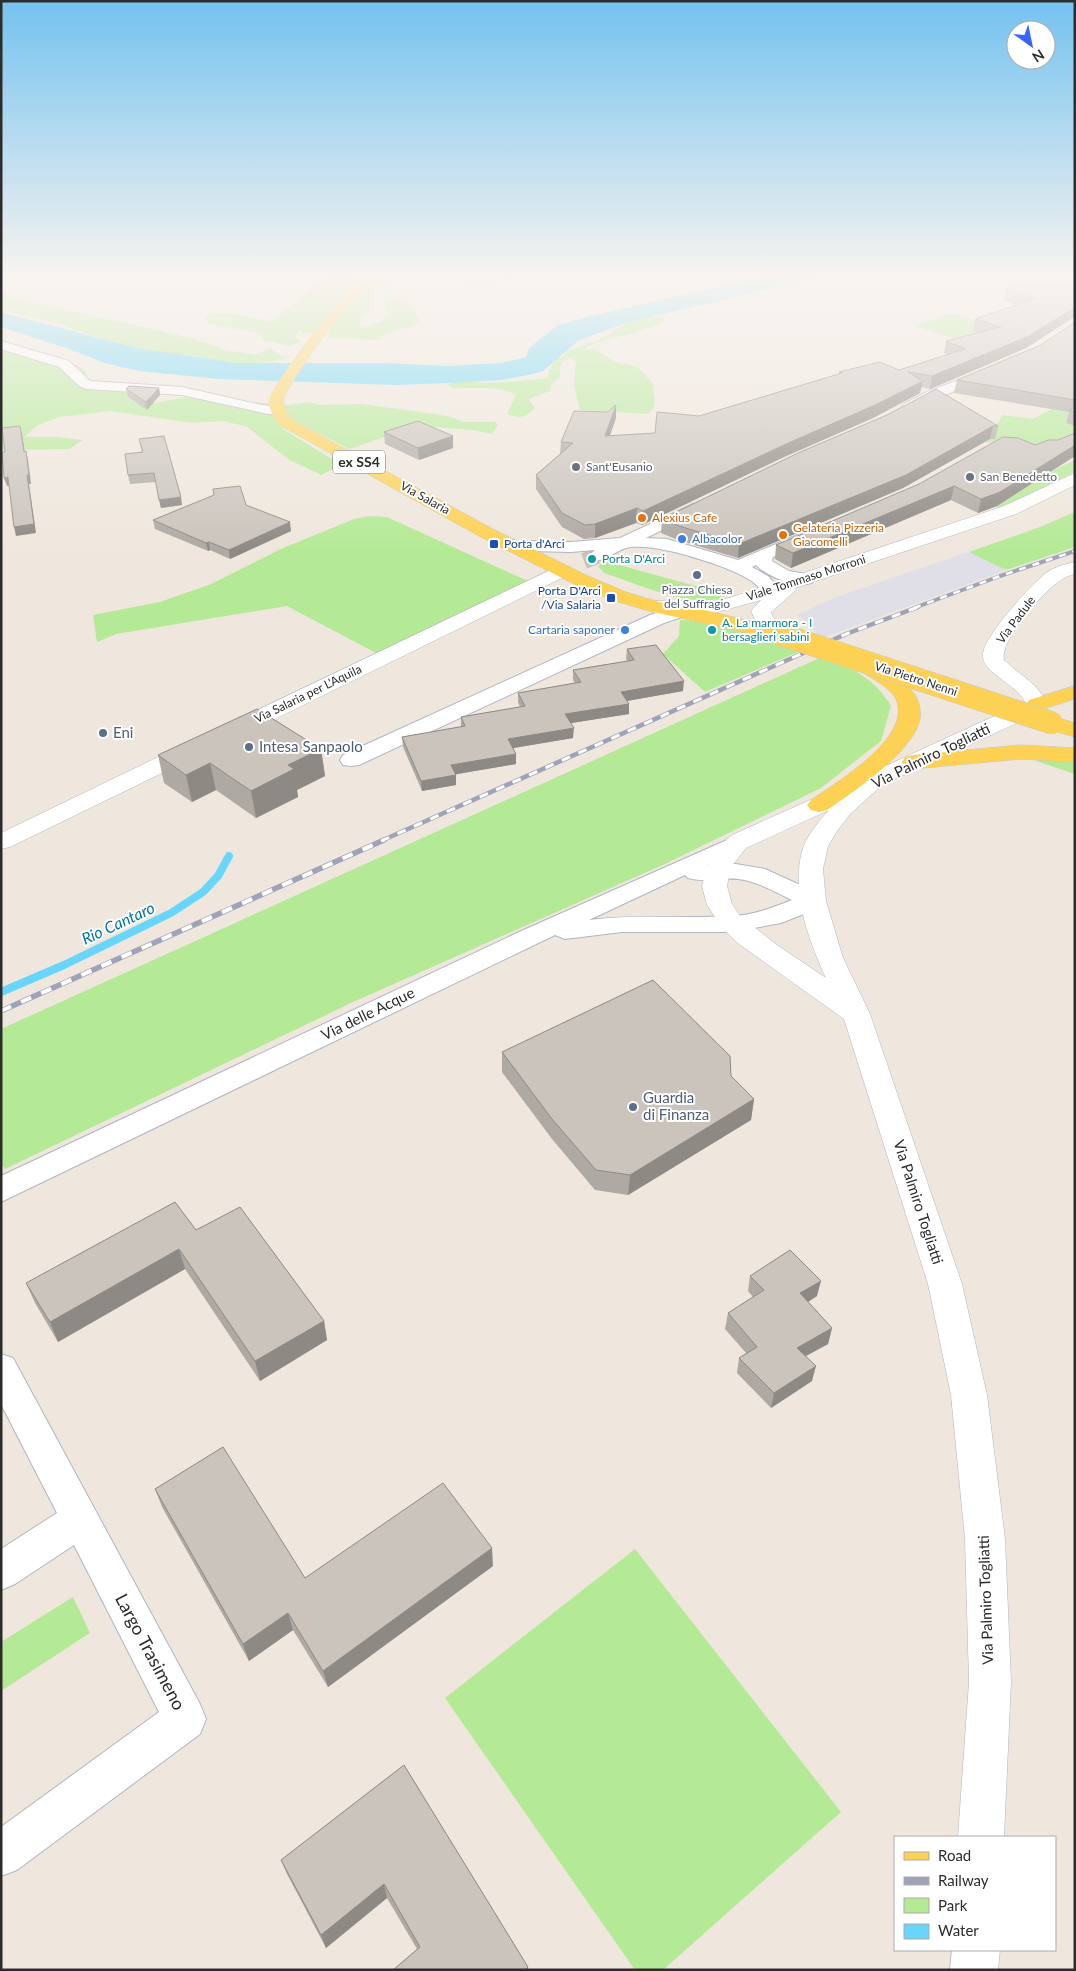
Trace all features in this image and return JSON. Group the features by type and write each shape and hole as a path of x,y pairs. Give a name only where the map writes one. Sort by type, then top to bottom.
{"main road":[{"path":"278,411 276,397 296,368"},
{"name":"Via Salaria","path":"278,411 286,423 485,532 574,563"},
{"name":"Via Salaria","path":"467,521 574,563"},
{"path":"574,563 600,588 649,605 780,634"},
{"path":"574,563 701,607 735,611 780,634"},
{"name":"Via Pietro Nenni","path":"780,634 1075,730"},
{"path":"819,805 864,773 893,746 907,727 911,714 907,698 895,685 854,659"},
{"path":"1037,705 1075,692"},
{"path":"913,762 1022,752 1075,755"}],"street":[{"path":"70,368 78,380 87,385 193,393 218,397 260,410 278,411"},
{"path":"896,414 932,395 998,368"},
{"name":"Viale Tommaso Morroni","path":"735,611 772,591 1010,510 1075,478"},
{"path":"574,563 624,543 708,503"},
{"path":"652,530 654,536 667,544 740,566 762,580 772,591"},
{"path":"740,566 820,530"},
{"path":"530,546 571,547 624,543 667,544"},
{"path":"765,556 763,562 777,572 788,577 803,580"},
{"name":"Via Salaria per L'Aquila","path":"1,842 534,585 574,563"},
{"name":"Via Padule","path":"1037,705 1028,688 998,666 993,652 1003,632 1029,600 1055,575 1075,566"},
{"path":"780,634 764,620 761,611 769,602 803,580"},
{"path":"534,585 565,583 600,588"},
{"path":"643,626 649,605 701,607"},
{"path":"351,760 668,614 681,612"},
{"name":"Via Palmiro Togliatti","path":"981,1836 989,1673 985,1539 969,1394 945,1284 856,1014 830,958 813,901 811,869 816,846 826,828 842,809 874,780 1037,705"},
{"path":"856,1014 803,975 754,943 733,924 720,906 714,887 717,872 722,862 736,843 874,780"},
{"name":"Via delle Acque","path":"1,1190 528,938 736,843"},
{"path":"657,879 736,871 757,874 813,901"},
{"path":"528,938 592,926 622,924 733,924 772,917 813,901"},
{"path":"1,1369 80,1520 1,1571"},
{"name":"Largo Trasimeno","path":"1,1854 185,1719 80,1520"},
{"path":"974,1970 976,1951"}],"shaded area":[{"path":"969,552 1006,570 822,638 797,615 836,597"}],"green space":[{"path":"1,368 81,368 86,372 83,381 140,391 133,402 155,403 186,397 288,405 308,402 320,405 362,404 448,416 464,422 495,422 498,425 492,434 473,430 417,426 349,449 300,424 283,429 342,465 321,475 288,459 246,426 222,421 192,423 111,411 59,417 38,425 24,437 57,437 83,440 69,449 1,450"},
{"path":"551,368 560,368 560,377 551,385 550,391 529,399 535,408 522,417 507,414 516,395 501,390 453,388 448,385 464,381 487,383 547,378"},
{"path":"575,368 639,368 654,385 655,403 648,414 580,410 574,385"},
{"path":"1062,403 1075,406 1066,423 1075,426 1075,437 1054,447 985,442 995,437 990,435 1003,415 1033,419"},
{"path":"1075,460 1075,471 1001,509 996,507 1054,470"},
{"path":"1075,512 1075,547 1006,570 969,552 1040,527"},
{"path":"370,516 387,517 530,582 376,653 287,606 116,634 97,642 93,615 160,602 211,584 283,548 354,519"},
{"path":"605,561 717,592 714,594 725,597 711,600 696,600 664,594 604,573 598,566"},
{"path":"680,620 719,622 800,651 705,692 663,654 679,636"},
{"path":"826,655 854,670 871,682 891,706 881,741 821,788 667,863 351,1003 5,1169 1,1164 1,1029"},
{"path":"1037,757 1075,762 1075,774 1036,761"},
{"path":"635,1549 841,1812 663,1970 635,1970 445,1698"},
{"path":"73,1597 90,1633 1,1691 1,1642"}],"water":[{"path":"126,368 547,368 533,374 502,380 397,385 219,379"}],"building":[{"path":"855,368 894,368 899,370 905,368 951,368 932,376 908,372 923,381 875,405 786,444 643,511 637,508 595,524 585,525 562,513 536,475 573,443 561,442 574,411 608,412 616,405 605,436 655,433 657,412 699,416"},
{"path":"986,368 1075,368 1075,400 957,380"},
{"path":"129,386 159,388 146,402 126,389"},
{"path":"936,389 998,426 993,426 906,475 739,544 662,519 798,453 887,415"},
{"path":"418,421 453,436 418,448 384,432"},
{"path":"20,426 24,452 26,451 29,475 27,475 34,524 14,527 8,477 4,478 2,452 5,452 2,428"},
{"path":"1075,433 1075,445 1000,492 981,499 954,486 793,553 776,545 919,484 1003,437 1018,438 1035,445 1049,440 1058,440"},
{"path":"164,436 181,497 159,500 154,473 128,475 125,454 143,452 139,439"},
{"path":"240,486 246,505 290,522 229,550 209,542 206,543 153,520 214,495 213,489"},
{"path":"656,645 684,681 621,692 629,704 565,714 574,728 508,739 516,754 451,765 456,775 421,781 402,737 465,726 461,717 525,706 518,693 581,682 573,670 634,660 627,649"},
{"path":"257,709 321,749 288,765 294,769 251,791 210,763 186,775 158,755"},
{"name":"Guardia di Finanza","path":"653,980 730,1056 731,1076 754,1099 630,1175 596,1170 552,1119 502,1052"},
{"path":"175,1202 196,1230 240,1207 324,1321 255,1361 179,1249 50,1322 26,1283"},
{"path":"790,1250 821,1281 800,1293 832,1328 797,1348 816,1366 774,1393 739,1358 757,1347 728,1313 764,1290 750,1276"},
{"path":"223,1447 305,1578 443,1483 492,1548 323,1671 288,1613 243,1644 155,1489"},
{"path":"404,1765 528,1967 525,1970 393,1970 420,1947 384,1884 321,1935 281,1860"}],"waterway":[{"name":"Rio Cantaro","path":"1,992 64,965 171,913 203,892 218,876 229,856"}],"tunnel":[{"path":"584,561 597,556"}],"railway":[{"path":"914,608 1075,551"},
{"path":"381,841 846,634 918,607"},
{"path":"1,1011 384,840"}],"place":[{"name":"Sant'Eusanio","path":"576,467"},
{"name":"San Benedetto","path":"970,477"},
{"name":"Alexius Cafe","path":"642,518"},
{"name":"Gelateria Pizzeria Giacomelli","path":"783,535"},
{"name":"Albacolor","path":"682,539"},
{"name":"Porta d'Arci","path":"494,544"},
{"name":"Porta D'Arci","path":"592,559"},
{"name":"Piazza Chiesa del Suffragio","path":"697,575"},
{"name":"Porta D'Arci /Via Salaria","path":"611,598"},
{"name":"Cartaria saponer","path":"625,630"},
{"name":"A. La marmora - I bersaglieri sabini","path":"712,630"},
{"name":"Eni","path":"103,733"},
{"name":"Intesa Sanpaolo","path":"249,747"},
{"name":"Guardia di Finanza","path":"633,1107"}]}
